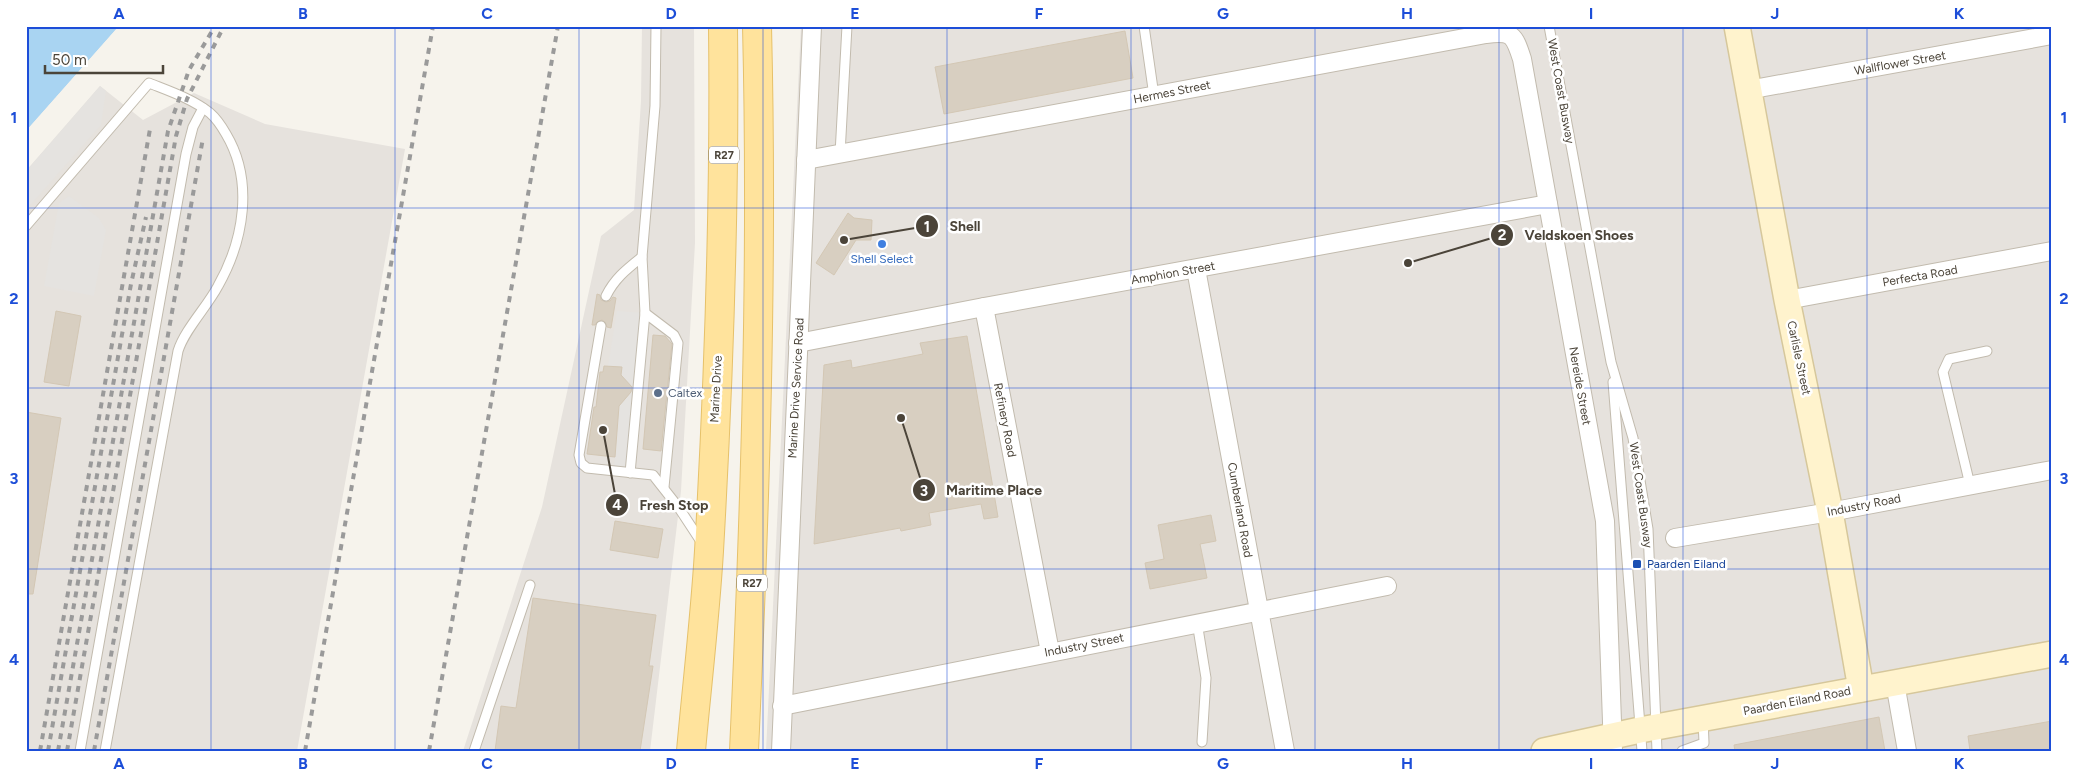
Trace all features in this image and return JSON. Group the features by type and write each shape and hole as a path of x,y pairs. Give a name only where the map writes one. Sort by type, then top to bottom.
{"main road":[{"name":"Marine Drive","path":"691,751 708,553 721,284 725,134 723,26"},
{"name":"R27","path":"744,751 754,538 760,142 757,26"}],"street":[{"name":"Marine Drive Service Road","path":"781,751 812,26"},
{"name":"Carlisle Street","path":"1737,26 1787,300 1830,512 1861,689"},
{"name":"Hermes Street","path":"806,160 1504,32"},
{"name":"Nereide Street","path":"1504,32 1513,38 1522,58 1605,521 1613,743"},
{"name":"Wallflower Street","path":"1748,90 2052,35"},
{"name":"Amphion Street","path":"798,343 984,307 1548,204"},
{"name":"Perfecta Road","path":"1787,300 2052,251"},
{"name":"Cumberland Road","path":"1196,269 1285,751"},
{"name":"Refinery Road","path":"984,307 1050,652"},
{"name":"Industry Road","path":"1675,538 1830,512 2052,470"},
{"name":"Industry Street","path":"782,706 1197,622 1387,586"},
{"name":"Paarden Eiland Road","path":"1544,751 1649,739 1703,719 2052,654"},
{"path":"1895,683 1907,751"}],"lane":[{"path":"630,473 645,314 642,257 655,106 656,26"},
{"path":"840,154 847,26"},
{"path":"1144,26 1154,96"},
{"name":"West Coast Busway","path":"1549,26 1612,362 1633,438 1648,530 1649,739"},
{"path":"26,226 149,83 203,108 220,124 235,148 241,167 244,187 243,211 232,257 219,286 182,340 178,351 106,751"},
{"path":"80,751 186,154 193,127 203,108"},
{"path":"606,296 612,284 621,273 642,257"},
{"path":"645,314 674,335 678,343 664,488"},
{"path":"601,326 579,455 581,463 588,468 653,475 679,508 708,553"},
{"path":"1970,485 1943,372 1949,359 1987,351"},
{"name":"West Coast Busway","path":"1612,362 1649,739"},
{"path":"474,751 530,585"},
{"path":"1197,622 1206,678 1202,742"},
{"path":"1682,751 1704,743 1703,719"}],"shaded area":[{"path":"642,26 694,26 695,243 681,491 650,751 463,751 542,507 601,236 634,210 641,101"},
{"path":"801,26 2052,26 2052,751 766,751"},
{"path":"100,86 143,120 194,93 265,124 405,149 297,751 26,751 26,171"},
{"path":"100,86 106,91 101,125 26,210 26,171"},
{"path":"69,196 99,218 106,230 94,296 44,286 59,203"},
{"path":"617,311 645,313 630,473 614,471 619,406 625,399 626,381 621,375 622,367 608,366"}],"water":[{"path":"26,26 119,26 26,131"}],"pier":[{"path":"119,26 122,26 26,134 26,131"}],"building":[{"path":"1125,31 1133,78 944,114 935,67"},
{"path":"848,213 854,218 872,220 871,240 856,240 834,275 816,263"},
{"path":"597,294 600,295 601,300 606,302 610,301 613,297 616,298 611,328 607,327 602,320 592,325"},
{"path":"56,311 81,316 69,386 44,382"},
{"name":"Caltex","path":"653,335 665,336 672,344 661,451 643,449"},
{"path":"967,336 998,517 984,519 981,504 929,513 931,525 901,531 900,528 814,544 824,365 851,360 852,368 923,354 920,343"},
{"path":"604,366 622,367 621,375 632,387 631,392 619,406 615,457 587,454 594,407 596,407 600,372 603,372"},
{"path":"26,412 61,418 33,594 26,594"},
{"path":"1211,515 1216,541 1200,544 1207,578 1150,589 1145,563 1164,559 1158,525"},
{"path":"615,521 663,529 658,558 610,550"},
{"path":"533,598 656,615 649,666 653,666 640,751 495,751 501,706 516,708"},
{"path":"1879,717 1885,751 1735,751 1734,745"},
{"path":"2052,721 2052,751 1970,751 1968,736"}],"railway":[{"path":"58,751 168,131 189,70 215,26"},
{"path":"67,751 176,136 187,99 224,26"},
{"path":"305,751 433,26"},
{"path":"429,751 558,26"},
{"path":"40,751 150,129"},
{"path":"94,751 203,138"},
{"path":"48,751 131,284 146,217"}],"place":[{"name":"Shell","path":"844,240"},
{"name":"Shell Select","path":"882,244"},
{"name":"Veldskoen Shoes","path":"1408,263"},
{"name":"Caltex","path":"658,393"},
{"name":"Maritime Place","path":"901,418"},
{"name":"Fresh Stop","path":"603,430"},
{"name":"Paarden Eiland","path":"1637,564"}]}
